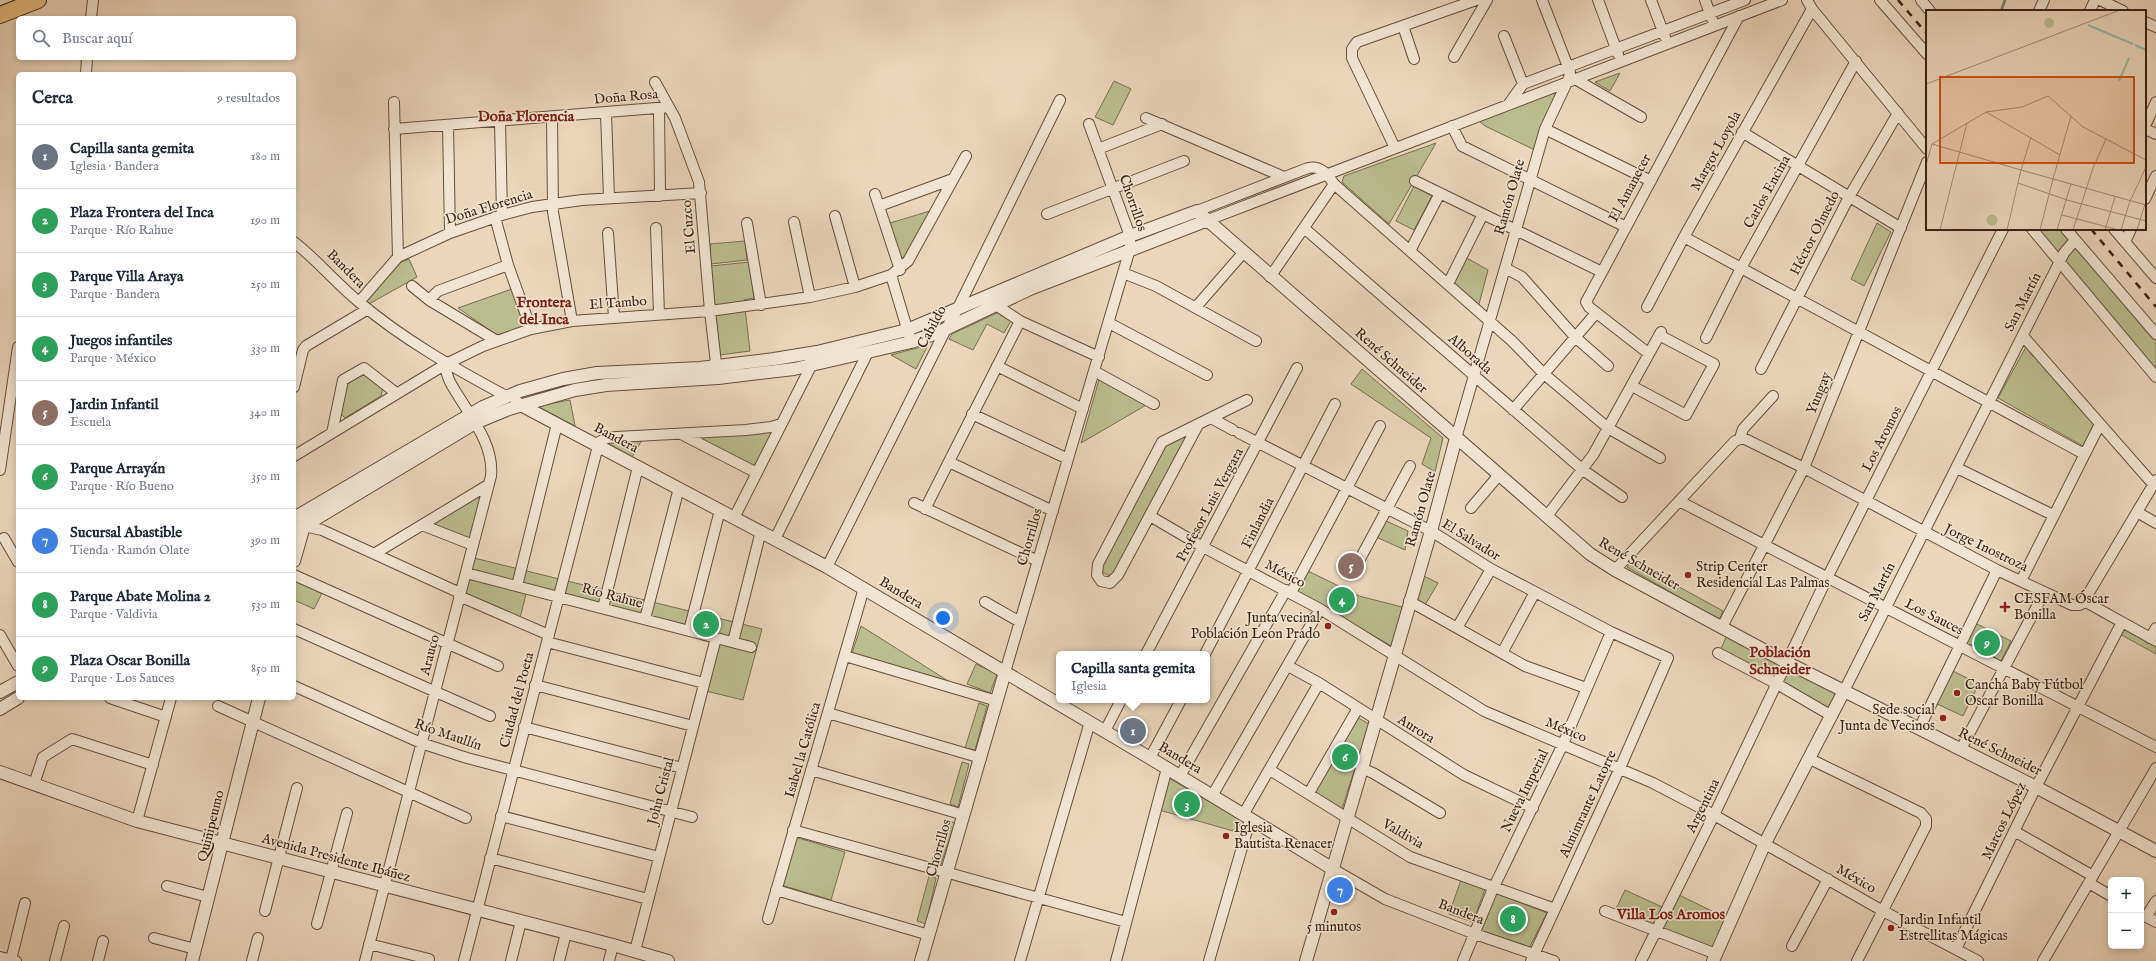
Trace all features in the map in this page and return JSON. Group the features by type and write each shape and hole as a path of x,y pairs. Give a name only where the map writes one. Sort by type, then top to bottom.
{"main road":[{"path":"0,15 38,0"}],"street":[{"path":"91,16 92,0"},
{"path":"1395,148 1352,58 1352,49 1357,42 1476,0"},
{"path":"1454,57 1487,0"},
{"path":"1542,0 1568,67"},
{"path":"1598,0 1621,62"},
{"path":"1651,0 1667,44"},
{"path":"1705,0 1715,26"},
{"path":"1508,105 1527,83 1745,0"},
{"path":"472,419 575,390 717,372 810,366 911,342 946,329 1030,289 1130,249 1715,26 1739,16 1760,4 1782,0"},
{"path":"1880,0 1926,53"},
{"path":"1921,0 1929,10"},
{"path":"2039,10 2044,0"},
{"path":"2090,10 2095,0"},
{"path":"2100,0 2121,10"},
{"path":"1810,4 1926,148"},
{"name":"Margot Loyola","path":"1646,307 1810,4"},
{"name":"El Amanecer","path":"1648,354 1596,313 1586,304 1586,302 1739,16"},
{"path":"2146,22 2156,27"},
{"path":"1403,26 1414,59"},
{"path":"1504,36 1527,83 1535,94"},
{"path":"86,72 87,60"},
{"name":"Carlos Encina","path":"1706,338 1741,268 1856,61"},
{"name":"Ramón Olate","path":"1306,961 1409,601 1431,532 1456,438 1545,129 1571,81 1568,67"},
{"path":"1571,81 1642,117"},
{"name":"El Cuzco","path":"655,82 664,108 675,118 696,171 701,193 710,311 717,372"},
{"name":"Cabildo","path":"827,567 946,329 957,310 1060,100"},
{"path":"394,102 398,257"},
{"path":"2146,126 2156,102"},
{"path":"660,196 664,108"},
{"name":"Doña Rosa","path":"394,129 664,108"},
{"path":"606,113 609,198"},
{"name":"Héctor Olmedo","path":"1761,369 1849,197 1898,113"},
{"path":"552,117 555,233 572,321"},
{"path":"1146,118 1284,177"},
{"path":"500,121 498,216 508,265 531,329"},
{"name":"Chorrillos","path":"921,961 1130,249 1130,236 1089,124"},
{"path":"1098,149 1162,124"},
{"path":"448,125 450,233"},
{"path":"1452,126 1462,146 1626,227"},
{"path":"1545,129 1650,181"},
{"path":"2146,129 2156,134"},
{"path":"1742,132 1902,228"},
{"path":"900,270 908,261 966,156"},
{"path":"1047,214 1184,161"},
{"name":"Yungay","path":"1722,627 1804,468 1858,331 1902,228 1926,165"},
{"path":"298,523 472,419 506,396 549,382 597,373 717,372 810,353 907,330 1130,236 1311,167 1318,168 1327,174 1334,184 1490,321 1544,374 1608,428 1660,458"},
{"path":"2146,198 2156,176"},
{"path":"879,206 953,179"},
{"path":"1415,181 1602,272"},
{"path":"1270,277 1334,184"},
{"name":"Doña Florencia","path":"358,302 398,257 450,233 498,216 554,204 609,198 701,193"},
{"path":"1410,251 1440,193"},
{"path":"875,194 900,270"},
{"name":"René Schneider","path":"1198,211 1270,277 1590,554 1615,570 1788,663 2036,787 2156,851"},
{"path":"1448,284 1484,214"},
{"path":"835,216 855,287"},
{"path":"747,222 761,305"},
{"path":"794,222 810,298"},
{"path":"656,228 659,314"},
{"name":"Alborada","path":"1304,228 1582,470 1622,497"},
{"name":"Los Aromos","path":"1788,663 1827,578 2002,230"},
{"path":"2033,230 2156,377"},
{"path":"2067,230 2156,334"},
{"path":"2115,230 2156,278"},
{"path":"2125,242 2131,230"},
{"path":"608,232 614,317"},
{"path":"1684,237 2084,454"},
{"name":"San Martín","path":"1715,957 1765,843 1832,716 2060,262 2075,240"},
{"name":"Bandera","path":"296,244 311,255 358,302 412,343 446,364 827,567 1056,702"},
{"path":"1196,307 1243,253"},
{"path":"429,300 438,291 508,265"},
{"path":"1505,268 1522,277 1575,337 1608,366"},
{"name":"El Tambo","path":"296,455 396,392 446,364 497,341 531,329 572,321 710,311 810,298 855,287 891,275 900,270"},
{"path":"1123,273 1156,286 1256,341"},
{"path":"891,275 911,342"},
{"path":"412,286 429,300 497,341"},
{"path":"996,305 1020,321 1098,357"},
{"path":"296,379 303,350 306,346 368,309"},
{"path":"1513,410 1596,313"},
{"path":"925,509 1020,321"},
{"path":"1109,323 1206,375"},
{"path":"1546,516 1593,455 1660,334 1714,364 1686,415 1632,386"},
{"path":"2023,336 2100,424 2154,481 2084,601 2153,639 2156,628"},
{"path":"775,539 868,352"},
{"path":"734,518 810,366 810,353"},
{"path":"0,470 16,361"},
{"name":"Arauco","path":"365,961 473,545 492,466 491,457 472,419 450,382 446,364"},
{"path":"997,366 1083,409"},
{"path":"332,433 343,380 364,368 396,392"},
{"name":"Profesor Luis Vergara","path":"1148,651 1259,443 1297,368"},
{"path":"1094,371 1154,404"},
{"path":"1615,570 1734,441 1740,438 1743,429 1773,396"},
{"path":"1198,425 1118,575 1110,583 1101,581 1097,575 1098,564 1162,442 1247,400"},
{"name":"Finlandia","path":"1207,651 1335,404"},
{"path":"972,414 1068,460"},
{"name":"El Salvador","path":"1211,418 1431,532 1491,569 1611,632 1668,658"},
{"path":"517,586 557,424"},
{"path":"597,445 602,440 617,437 746,430 781,424"},
{"path":"2021,582 2053,515 2100,424"},
{"path":"1180,776 1289,591 1380,426"},
{"path":"681,434 757,473"},
{"name":"Jorge Inostroza","path":"1740,438 1746,439 1804,468 1924,533 2044,593 2072,605 2080,605 2084,601"},
{"name":"Ciudad del Poeta","path":"464,961 597,445"},
{"path":"949,462 1053,511"},
{"path":"1353,572 1410,466"},
{"path":"603,608 638,467"},
{"path":"1956,468 2053,515"},
{"path":"1471,508 1499,475"},
{"path":"374,554 488,485"},
{"path":"646,620 679,488"},
{"name":"Los Sauces","path":"1679,501 2156,747"},
{"path":"914,503 1038,561"},
{"path":"688,631 720,510"},
{"path":"2137,512 2156,523"},
{"name":"México","path":"1150,516 1203,547 1289,591 1320,609 1484,711 1620,768 1714,814 1883,910 1978,961"},
{"path":"298,523 322,530 460,594 548,638 704,683"},
{"path":"296,542 298,523"},
{"path":"422,525 473,545"},
{"path":"733,642 760,532"},
{"path":"4,538 16,559"},
{"path":"1457,628 1491,569"},
{"path":"1919,729 1996,570"},
{"name":"Río Rahue","path":"466,572 751,647"},
{"path":"296,576 498,666"},
{"name":"Isabel la Católica","path":"768,919 864,588"},
{"path":"1502,653 1535,592"},
{"path":"1961,749 2005,669 2044,593"},
{"path":"1409,601 1525,666 1586,688"},
{"path":"985,602 1020,622"},
{"path":"1212,796 1320,609"},
{"name":"Marcos López","path":"1956,949 2036,787 2122,622"},
{"path":"296,630 490,716"},
{"name":"Nueva Imperial","path":"1463,961 1494,887 1563,744 1611,632"},
{"path":"0,635 16,663"},
{"name":"John Cristal","path":"635,951 716,638"},
{"path":"1718,653 1777,684 1832,716"},
{"path":"845,656 997,700"},
{"name":"Almimrante Latorre","path":"1532,957 1620,768 1668,658"},
{"name":"Argentina","path":"1641,961 1788,663"},
{"name":"Aurora","path":"1288,666 1319,683 1375,720 1464,775 1532,808"},
{"path":"0,692 16,683"},
{"path":"1209,961 1246,818 1270,770 1319,683"},
{"path":"535,685 693,726"},
{"name":"Río Maullín","path":"296,687 421,743 513,770 692,817"},
{"path":"0,709 16,699"},
{"path":"116,700 166,717"},
{"path":"137,821 170,700"},
{"name":"Quiñipeumo","path":"194,955 258,700"},
{"name":"Bandera","path":"1058,703 1167,768 1246,818 1386,899 1532,957 1554,961"},
{"path":"1105,731 1119,703"},
{"path":"1150,758 1179,703"},
{"path":"218,706 466,818"},
{"path":"1308,793 1358,708"},
{"path":"828,713 980,758"},
{"path":"1020,961 1090,722"},
{"path":"524,727 682,768"},
{"path":"34,784 43,757 72,739 152,765"},
{"path":"1810,759 1921,813 1926,819 1926,826 1857,961"},
{"path":"1116,961 1167,768"},
{"path":"1361,768 1373,772 1440,813"},
{"path":"2043,961 2121,831 2156,768"},
{"path":"811,770 964,815"},
{"name":"Valdivia","path":"1270,770 1348,816 1410,857 1555,909"},
{"name":"Avenida Presidente Ibáñez","path":"0,772 137,821 613,945 668,961"},
{"path":"265,911 297,788"},
{"path":"317,924 347,813"},
{"path":"501,816 659,857"},
{"path":"793,830 1126,922"},
{"path":"2014,831 2091,880 2108,894"},
{"path":"490,858 648,899"},
{"path":"1792,946 1828,878"},
{"path":"168,886 208,897"},
{"path":"776,890 929,935"},
{"path":"2156,901 2144,915 2156,922"},
{"path":"0,957 13,960 25,903"},
{"path":"1605,910 1715,957"},
{"path":"510,961 521,921"},
{"path":"55,961 64,926"},
{"path":"559,961 566,933"},
{"path":"154,938 194,955"},
{"path":"252,961 258,938"},
{"path":"98,961 103,941"},
{"path":"369,944 429,959"},
{"path":"609,961 613,945"}],"green space":[{"path":"1620,73 1610,91 1595,82"},
{"path":"1114,81 1131,89 1113,125 1095,117"},
{"path":"1560,89 1535,150 1485,126 1479,121"},
{"path":"1436,143 1389,224 1342,182 1344,176"},
{"path":"1414,186 1432,196 1414,230 1396,221"},
{"path":"930,211 908,254 900,260 890,223"},
{"path":"1877,223 1891,232 1864,286 1851,279"},
{"path":"2038,230 2064,230 2156,339 2156,371"},
{"path":"745,241 747,260 711,264 710,244"},
{"path":"1465,257 1488,270 1478,308 1451,285"},
{"path":"409,259 417,277 369,304 366,300 401,262"},
{"path":"749,262 754,298 744,300 750,351 720,355 711,266"},
{"path":"512,289 525,326 498,336 458,308"},
{"path":"997,313 1011,321 1004,333 987,324 973,350 949,339 952,334"},
{"path":"928,345 916,369 891,355"},
{"path":"2027,345 2094,424 2083,446 1998,398"},
{"path":"1362,369 1443,438 1435,472 1422,464 1431,438 1351,384"},
{"path":"364,373 383,388 381,396 345,418 340,413 346,385"},
{"path":"1100,376 1148,404 1081,443"},
{"path":"570,400 575,426 537,406"},
{"path":"774,430 754,469 693,437"},
{"path":"1189,433 1114,575 1107,575 1103,572 1101,565 1164,444"},
{"path":"643,438 632,457 604,441"},
{"path":"483,491 470,541 428,524"},
{"path":"1384,520 1408,531 1405,550 1376,537"},
{"path":"474,558 762,629 743,700 706,691 720,637 528,586 520,618 465,595"},
{"path":"1632,561 1723,611 1719,620 1627,567"},
{"path":"1306,570 1359,596 1402,607 1395,648 1296,591"},
{"path":"1420,574 1438,583 1425,605 1413,599"},
{"path":"296,581 322,593 314,609 296,601"},
{"path":"1975,623 2011,641 2000,663 1964,645"},
{"path":"2123,625 2156,644 2156,654 2118,633"},
{"path":"861,626 953,684 851,656"},
{"path":"1727,635 1838,692 1829,711 1721,649"},
{"path":"976,664 997,674 990,693 967,684"},
{"name":"Cancha Baby Fútbol Oscar Bonilla","path":"1951,670 1979,684 1963,716 1935,703"},
{"path":"979,703 987,706 975,750 965,748"},
{"path":"1355,716 1369,724 1342,809 1311,791"},
{"path":"962,762 969,764 958,807 950,804"},
{"path":"1167,777 1241,820 1237,832 1159,810"},
{"path":"945,819 955,823 940,867 931,864"},
{"path":"795,837 845,852 831,900 781,885"},
{"path":"929,876 936,878 926,924 917,921"},
{"path":"1461,880 1485,889 1473,922 1449,914"},
{"path":"1625,890 1671,911 1679,895 1726,918 1713,950 1616,909"},
{"path":"1495,893 1547,913 1528,950 1477,932"}],"waterway":[{"path":"2001,10 2005,0"}],"railway":[{"path":"1898,0 1926,33"},
{"path":"2092,230 2156,307"}],"place":[{"name":"Jardin Infantil","path":"1351,566"},
{"name":"Strip Center Residencial Las Palmas","path":"1688,575"},
{"name":"Juegos infantiles","path":"1342,600"},
{"name":"CESFAM Óscar Bonilla","path":"2005,607"},
{"name":"Plaza Frontera del Inca","path":"706,624"},
{"name":"Junta vecinal Población Leon Prado","path":"1328,626"},
{"name":"Plaza Oscar Bonilla","path":"1987,643"},
{"name":"Cancha Baby Fútbol Oscar Bonilla","path":"1957,693"},
{"name":"Sede social Junta de Vecinos","path":"1943,718"},
{"name":"Capilla santa gemita","path":"1133,731"},
{"name":"Parque Arrayán","path":"1345,757"},
{"name":"Parque Villa Araya","path":"1187,804"},
{"name":"Iglesia Bautista Renacer","path":"1226,836"},
{"name":"Sucursal Abastible","path":"1340,890"},
{"name":"5 minutos","path":"1334,912"},
{"name":"Parque Abate Molina 2","path":"1513,919"},
{"name":"Jardin Infantil Estrellitas Mágicas","path":"1891,928"}],"district":[{"name":"Doña Florencia","path":"526,116"},
{"name":"Frontera del Inca","path":"544,310"},
{"name":"Población Schneider","path":"1780,660"},
{"name":"Villa Los Aromos","path":"1671,914"}]}
